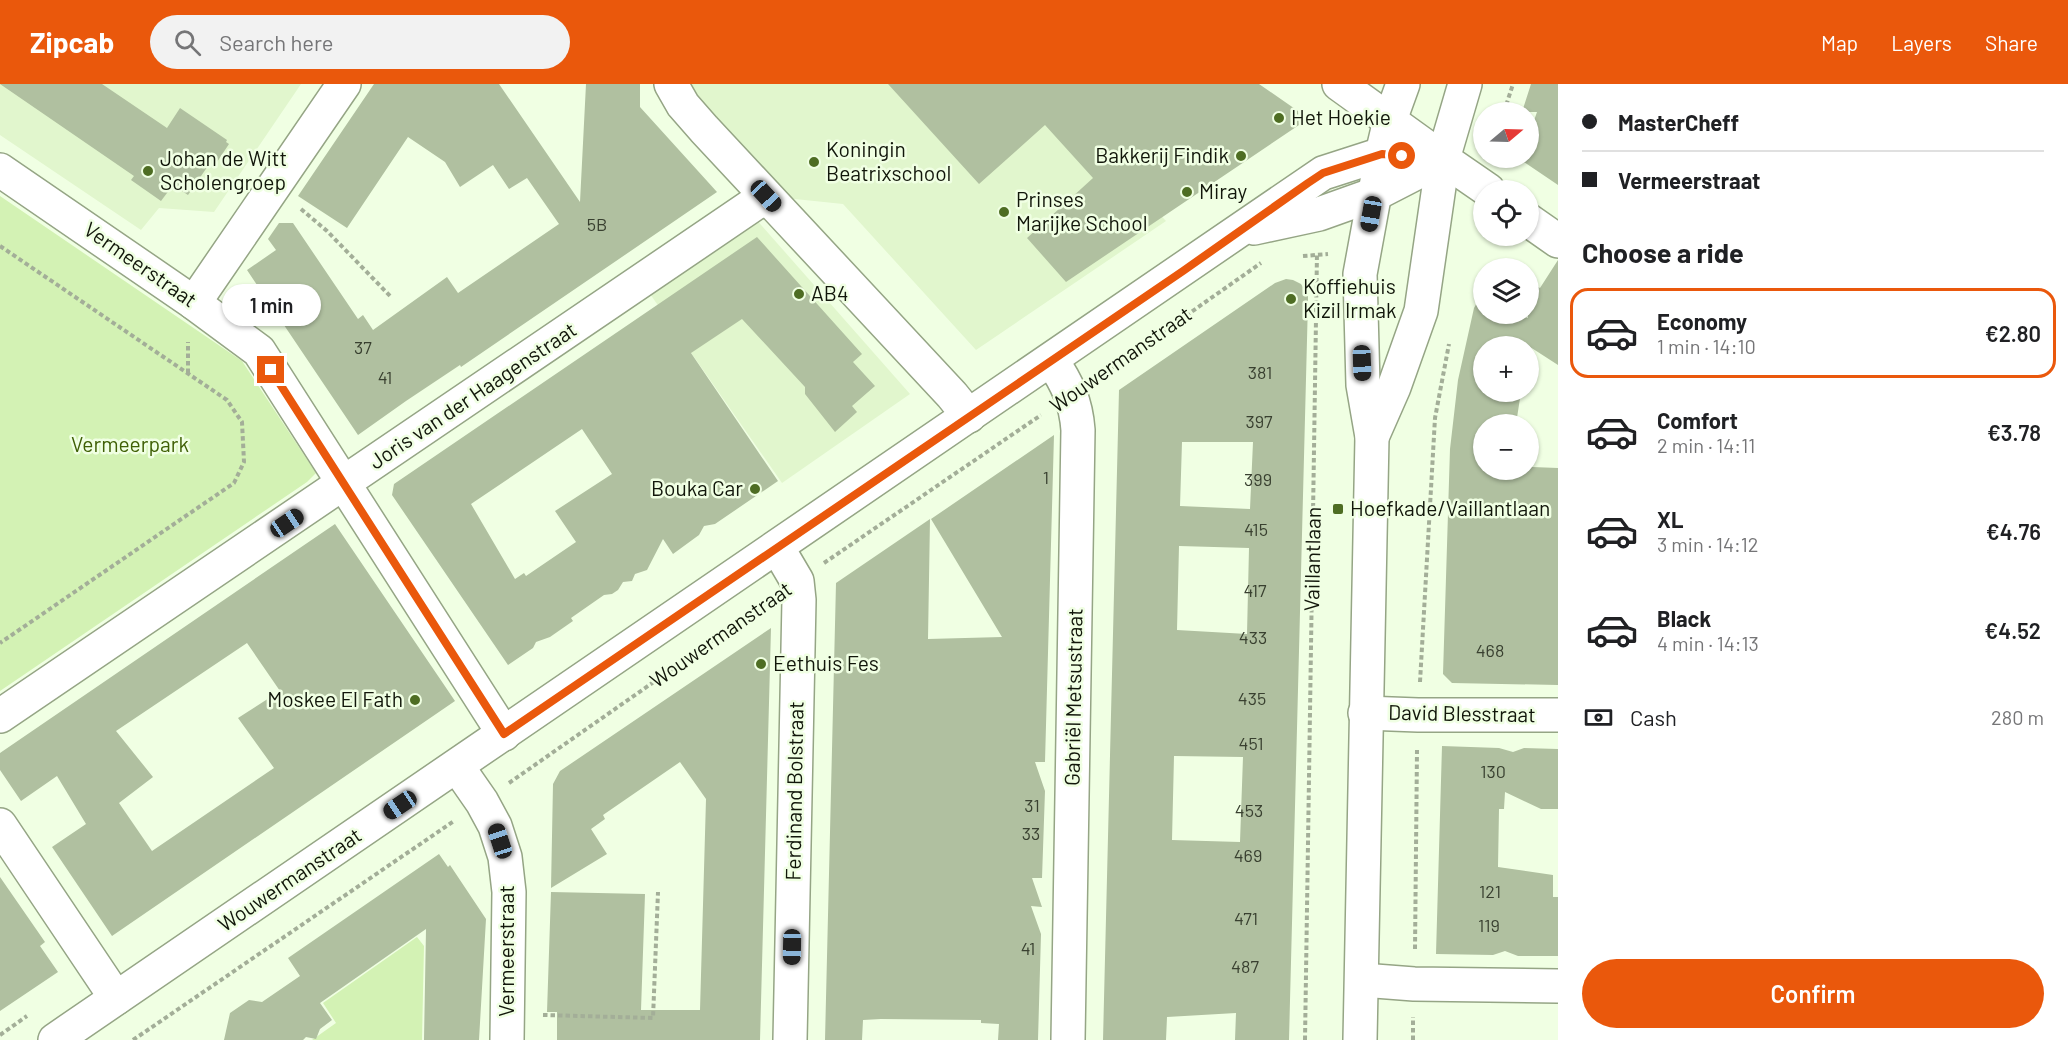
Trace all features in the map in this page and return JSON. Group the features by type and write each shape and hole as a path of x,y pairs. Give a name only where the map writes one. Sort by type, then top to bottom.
{"street":[{"path":"194,303 344,84"},
{"path":"671,84 683,105 969,416"},
{"path":"1340,84 1473,180"},
{"path":"1360,1040 1372,437 1363,385 1360,274 1382,154 1390,120 1403,84"},
{"path":"1372,437 1394,387 1420,311 1443,159 1465,84"},
{"name":"Wouwermanstraat","path":"55,1040 1052,361 1323,173 1382,154 1443,159"},
{"name":"Wouwermanstraat","path":"1239,232 1318,214 1375,194 1443,159"},
{"name":"Vermeerstraat","path":"0,170 194,303 259,351 504,734"},
{"name":"Joris van der Haagenstraat","path":"0,716 766,196"},
{"path":"1539,228 1558,241"},
{"name":"Gabriël Metsustraat","path":"1052,361 1072,395 1077,411 1078,430 1068,1040"},
{"name":"Ferdinand Bolstraat","path":"777,547 797,581 799,612 790,1040"},
{"name":"David Blesstraat","path":"1365,713 1558,715"},
{"name":"Vermeerstraat","path":"456,766 482,802 495,826 505,857 509,892 507,1027"},
{"path":"0,825 116,998"},
{"path":"1362,980 1414,984 1558,986"}],"path":[{"path":"1507,102 1513,84"},
{"path":"274,186 327,231 392,298"},
{"name":"Vaillantlaan","path":"1305,1040 1318,214"},
{"path":"0,246 227,400 242,422 244,462 234,483 0,644"},
{"path":"1296,256 1317,254"},
{"name":"Wouwermanstraat","path":"133,1040 482,802 797,581 1072,395 1264,260"},
{"path":"1413,1040 1418,715 1435,418 1450,336"},
{"path":"507,1027 653,1018 658,892"}],"shaded area":[{"name":"Johan de Witt Scholengroep","path":"0,84 301,84 214,212 159,208 141,230 0,135"},
{"name":"Prinses Marijke School","path":"671,84 1071,84 1057,105 1166,221 976,350 843,204 766,196"},
{"path":"755,218 910,394 782,483 641,281"}],"green space":[{"name":"Vermeerpark","path":"0,196 242,361 316,473 307,482 0,691"},
{"path":"417,937 424,946 422,1040 312,1040 336,1023 323,1003"}],"building":[{"path":"0,84 102,84 167,128 180,108 227,140 229,144 215,165 210,163 188,195 173,185 161,201 131,180 134,176"},
{"path":"374,84 499,84 580,202 586,84 640,84 640,107 717,192 358,435 247,270 276,250 268,239 279,223 293,223 358,319 363,315 373,330 447,277 458,293 559,224 527,178 509,189 493,165 460,187 445,162 408,137 347,228 298,196"},
{"path":"888,84 1259,84 1298,111 1299,125 1066,282 1027,238 1093,178 1045,125 979,184"},
{"path":"1531,84 1558,84 1558,185 1533,168 1539,168 1539,102 1525,102"},
{"path":"757,237 862,354 853,362 875,386 852,406 857,412 835,432 805,394 805,387 742,319 691,353 778,481 715,524 704,526 699,535 673,554 663,539 647,570 635,574 632,581 623,582 618,590 604,595 571,618 573,621 550,637 536,642 533,648 508,665 392,495 394,484","holes":["582,429 612,474 555,511 576,542 526,576 524,573 515,579 471,504"]},
{"path":"1558,260 1558,365 1539,353 1539,336 1473,336 1473,402 1519,402 1518,414 1473,414 1473,480 1539,480 1539,467 1558,468 1558,685 1452,683 1443,674 1450,449 1458,380 1473,312 1473,324 1539,324 1540,288"},
{"path":"1286,279 1293,280 1301,284 1308,295 1289,1040 1235,1040 1236,1013 1167,1017 1166,1040 1103,1040 1119,390 1275,283","holes":["1182,442 1253,442 1250,509 1180,506","1179,546 1249,548 1247,634 1177,630","1174,756 1243,757 1240,842 1172,840"]},
{"path":"1054,435 1045,762 1035,762 1045,791 1042,878 1032,878 1042,907 1031,906 1041,934 1038,1040 998,1040 999,1024 981,1023 981,1020 881,1019 863,1020 862,1040 825,1040 836,583 930,519 928,639 1002,637 931,519"},
{"path":"335,524 455,701 112,936 52,847 86,824 57,776 21,801 0,770 0,753","holes":["247,643 280,691 238,718 274,768 152,851 119,803 153,777 116,731"]},
{"path":"771,628 760,1040 557,1040 557,1012 547,1012 551,892 645,894 641,1010 700,1010 706,799 680,762 603,815 605,819 591,829 607,854 551,888 553,784 560,771"},
{"path":"1442,746 1499,748 1513,752 1524,748 1558,749 1558,809 1541,809 1505,792 1504,809 1499,809 1498,867 1553,875 1553,897 1558,897 1558,956 1518,956 1505,951 1493,955 1436,954"},
{"path":"439,854 448,867 450,865 486,919 479,1040 424,1040 426,929 320,1003 332,1020 320,1029 316,1039 306,1037 303,1040 224,1040 230,1013 249,1000 262,1002 300,976 288,958"},
{"path":"0,877 45,942 40,946 58,972 0,1011"}],"place":[{"name":"Het Hoekie","path":"1279,118"},
{"name":"Bakkerij Findik","path":"1241,156"},
{"name":"Koningin Beatrixschool","path":"814,162"},
{"name":"Johan de Witt Scholengroep","path":"148,171"},
{"name":"Miray","path":"1187,192"},
{"name":"Prinses Marijke School","path":"1004,212"},
{"name":"AB4","path":"799,294"},
{"name":"Koffiehuis Kizil Irmak","path":"1291,299"},
{"name":"Bouka Car","path":"755,489"},
{"name":"Hoefkade/Vaillantlaan","path":"1338,509"},
{"name":"Eethuis Fes","path":"761,664"},
{"name":"Moskee El Fath","path":"415,700"}],"route":[{"path":"271,370 504,734 1323,173 1382,154 1402,156"}]}
